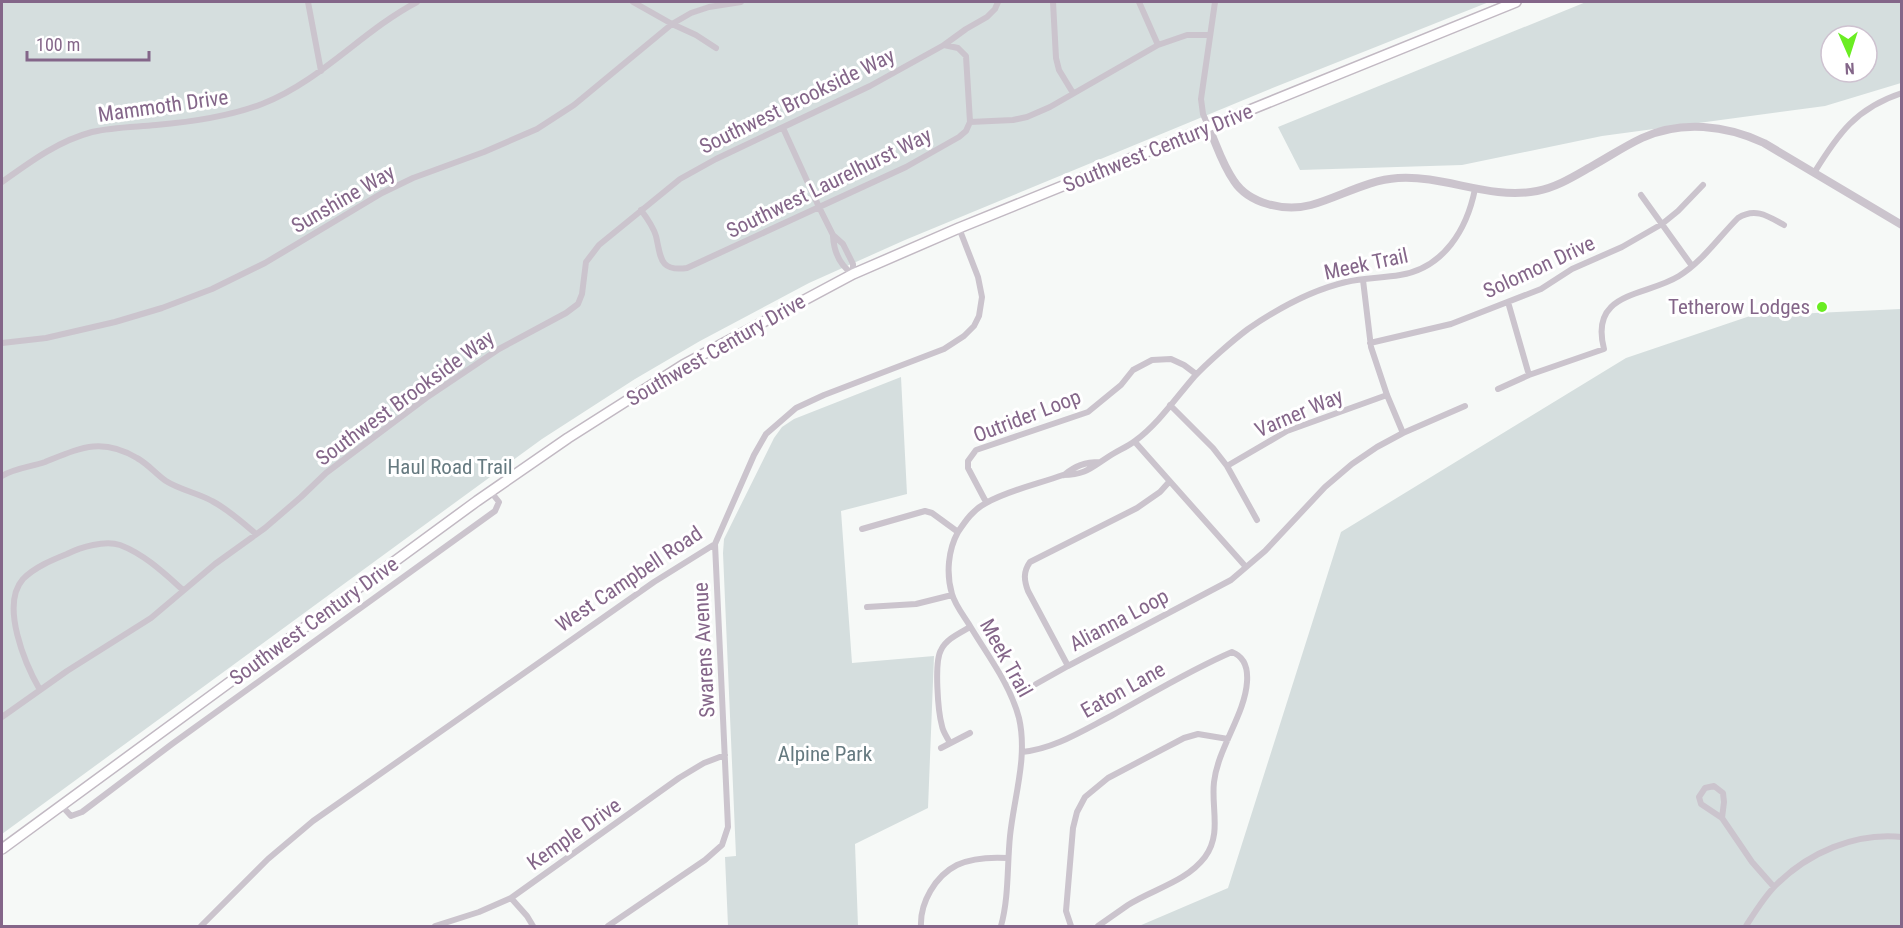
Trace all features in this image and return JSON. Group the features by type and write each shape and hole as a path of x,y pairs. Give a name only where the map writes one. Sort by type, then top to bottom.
{"main road":[{"name":"Southwest Century Drive","path":"2,849 491,492 568,438 683,365 853,274 959,228 1516,2"}],"street":[{"path":"308,2 321,70"},
{"name":"Mammoth Drive","path":"2,182 58,145 95,131 196,121 244,110 283,95 302,85 395,13 417,2"},
{"path":"633,2 672,24 696,34 716,48"},
{"name":"Sunshine Way","path":"2,343 46,338 115,322 162,308 212,289 265,264 392,188 537,129 574,105 672,24 691,13 709,7 741,2"},
{"name":"Southwest Brookside Way","path":"2,717 151,618 215,564 302,497 326,473 426,398 499,349 566,313 578,304 582,294 586,261 599,245 658,196 696,169 870,86 945,45 987,17 998,2"},
{"path":"1053,2 1056,58 1059,70 1073,93"},
{"path":"1139,2 1158,45"},
{"path":"1215,2 1201,99 1203,114 1221,159 1235,183 1249,195 1269,206 1310,206 1356,189 1396,178 1423,179 1475,189 1514,193 1537,191 1575,176 1642,138 1661,131 1693,126 1723,129 1751,137 1902,225"},
{"path":"945,45 958,48 966,57 970,122 1027,117 1050,107 1158,45 1187,35 1210,35"},
{"path":"1814,173 1835,139 1857,116 1886,98 1902,93"},
{"name":"Southwest Laurelhurst Way","path":"641,210 656,235 663,262 668,267 687,268 906,167 942,148 966,131 970,122"},
{"path":"783,128 833,235 843,244 853,264 853,274"},
{"name":"Solomon Drive","path":"1371,343 1441,327 1540,289 1572,269 1622,247 1662,224 1703,185"},
{"name":"Meek Trail","path":"1001,927 1022,752 1021,731 1009,690 952,595 949,558 958,532 973,511 986,502 1063,475 1089,462 1100,462 1135,442 1155,423 1196,374 1247,330 1288,305 1326,287 1348,281 1402,275 1424,267 1444,253 1458,236 1466,221 1475,189"},
{"path":"1641,195 1692,266"},
{"path":"1498,389 1529,375 1604,349 1602,339 1604,319 1609,309 1617,301 1679,277 1744,214 1756,212 1768,215 1784,225"},
{"name":"West Campbell Road","path":"201,927 268,859 313,821 644,588 715,544 754,455 766,434 778,421 796,408 824,395 944,349 964,336 974,326 979,316 982,297 978,277 959,228"},
{"path":"833,235 834,248 843,267 853,274"},
{"path":"1363,280 1371,343 1387,395 1402,433"},
{"path":"1508,302 1529,375"},
{"name":"Outrider Loop","path":"986,502 968,468 968,461 976,450 1088,412 1121,385 1133,370 1152,360 1171,359 1184,364 1196,374"},
{"name":"Varner Way","path":"1227,466 1287,431 1387,395"},
{"path":"1170,405 1213,448 1227,466 1257,520"},
{"name":"Alianna Loop","path":"1169,482 1160,492 1137,508 1030,562 1025,570 1024,582 1028,591 1068,666 1231,580 1265,551 1325,487 1352,464 1402,433 1465,406"},
{"path":"1135,442 1246,567"},
{"path":"2,476 9,471 45,462 77,449 98,445 119,449 138,458 166,481 212,500 256,534"},
{"path":"61,806 71,816 82,812 495,511 499,502 491,492"},
{"path":"862,529 925,511 932,513 958,532"},
{"path":"40,690 27,667 19,644 13,619 13,600 22,580 45,563 85,546 118,544 152,563 183,590"},
{"name":"Swarens Avenue","path":"608,927 705,860 722,845 728,827 715,544"},
{"path":"867,607 916,604 952,595"},
{"path":"950,743 939,714 938,660 941,648 970,627"},
{"name":"Eaton Lane","path":"1022,752 1046,748 1095,724 1203,664 1232,652 1243,659 1248,671 1246,692 1228,739"},
{"path":"1036,684 1068,666"},
{"path":"941,748 970,733"},
{"path":"1071,927 1066,911 1073,828 1077,812 1085,797 1108,778 1184,738 1198,734 1228,739 1214,783 1215,836 1211,848 1196,867 1182,877 1129,905 1098,927"},
{"name":"Kemple Drive","path":"435,927 511,898 679,778 704,763 725,755"},
{"path":"1722,818 1723,793 1714,786 1705,788 1699,797 1701,804 1722,818 1752,861 1774,887"},
{"path":"1746,927 1774,887 1806,860 1838,845 1860,838 1886,835 1902,837"},
{"path":"921,927 920,914 933,885 956,865 978,859 1008,858"},
{"path":"511,898 527,916 533,927"}],"green space":[{"name":"Haul Road Trail","path":"2,2 1489,2 1275,87 905,240 809,283 700,341 635,379 542,439 2,834"},
{"path":"1586,2 1901,2 1901,83 1825,106 1602,136 1462,165 1300,170 1278,127"},
{"path":"1901,309 1901,926 1139,926 1228,888 1341,532 1626,358 1750,316"},
{"name":"Alpine Park","path":"901,377 907,494 841,511 852,663 934,656 928,808 855,844 858,926 728,926 725,857 736,856 724,539 774,438 782,427 794,419"}],"place":[{"name":"Tetherow Lodges","path":"1822,307"}]}
